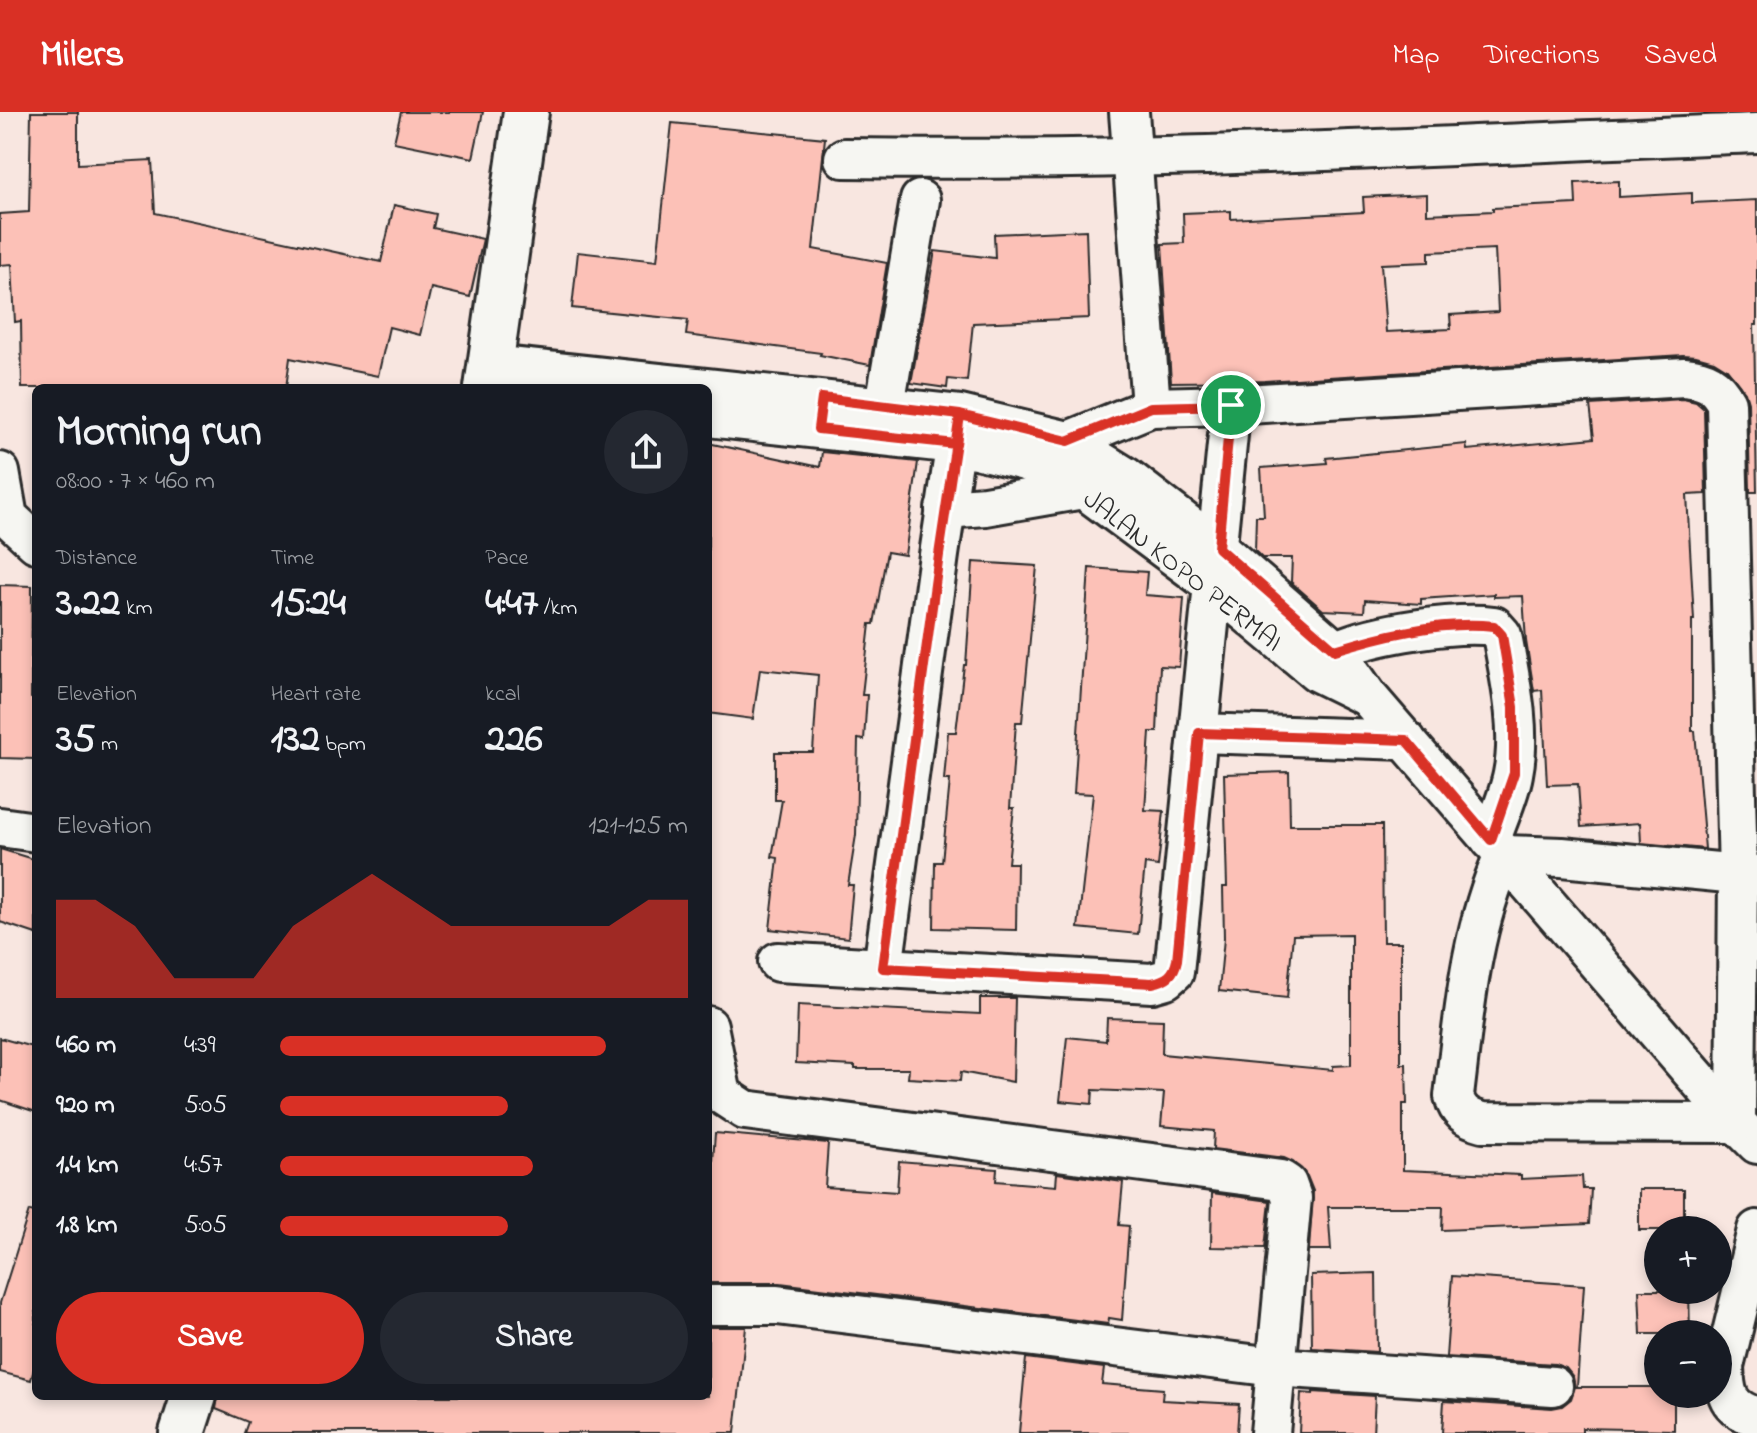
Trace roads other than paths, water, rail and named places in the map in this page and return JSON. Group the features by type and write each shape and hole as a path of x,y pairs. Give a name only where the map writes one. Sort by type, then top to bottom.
{"main road":[{"path":"490,377 526,112"},
{"path":"182,1433 193,1400"}],"street":[{"path":"1129,112 1151,407"},
{"path":"844,158 1131,158 1757,133"},
{"path":"885,405 920,200"},
{"name":"JALAN KOPO PERMAI","path":"490,377 623,383"},
{"path":"1068,441 1151,407 1231,405 1684,377 1712,383 1726,403 1748,875 1746,1134 1483,1122 1463,1113 1454,1096 1468,980 1514,773 1514,707 1502,635 1494,626 1475,624 1382,636 1326,661"},
{"name":"JALAN KOPO PERMAI","path":"712,397 820,413 1068,441 1126,477 1218,548 1326,661 1368,697 1746,1134"},
{"name":"JALAN KOPO PERMAI","path":"712,417 820,413 885,405 958,429 1085,490 1213,585 1326,661"},
{"path":"778,962 1152,983 1166,979 1174,972 1231,405"},
{"path":"883,968 958,429"},
{"path":"0,472 4,519 32,540"},
{"path":"945,509 985,506 1085,490 1126,477"},
{"path":"1199,733 1406,740"},
{"path":"0,827 32,831"},
{"path":"1497,847 1748,875"},
{"path":"712,1046 722,1095 745,1110 1281,1180 1287,1184 1292,1198 1270,1433"},
{"path":"1757,1230 1724,1366 1725,1387 1730,1401 1739,1411 1757,1417"},
{"path":"712,1305 777,1305 1275,1367 1553,1386"}]}
